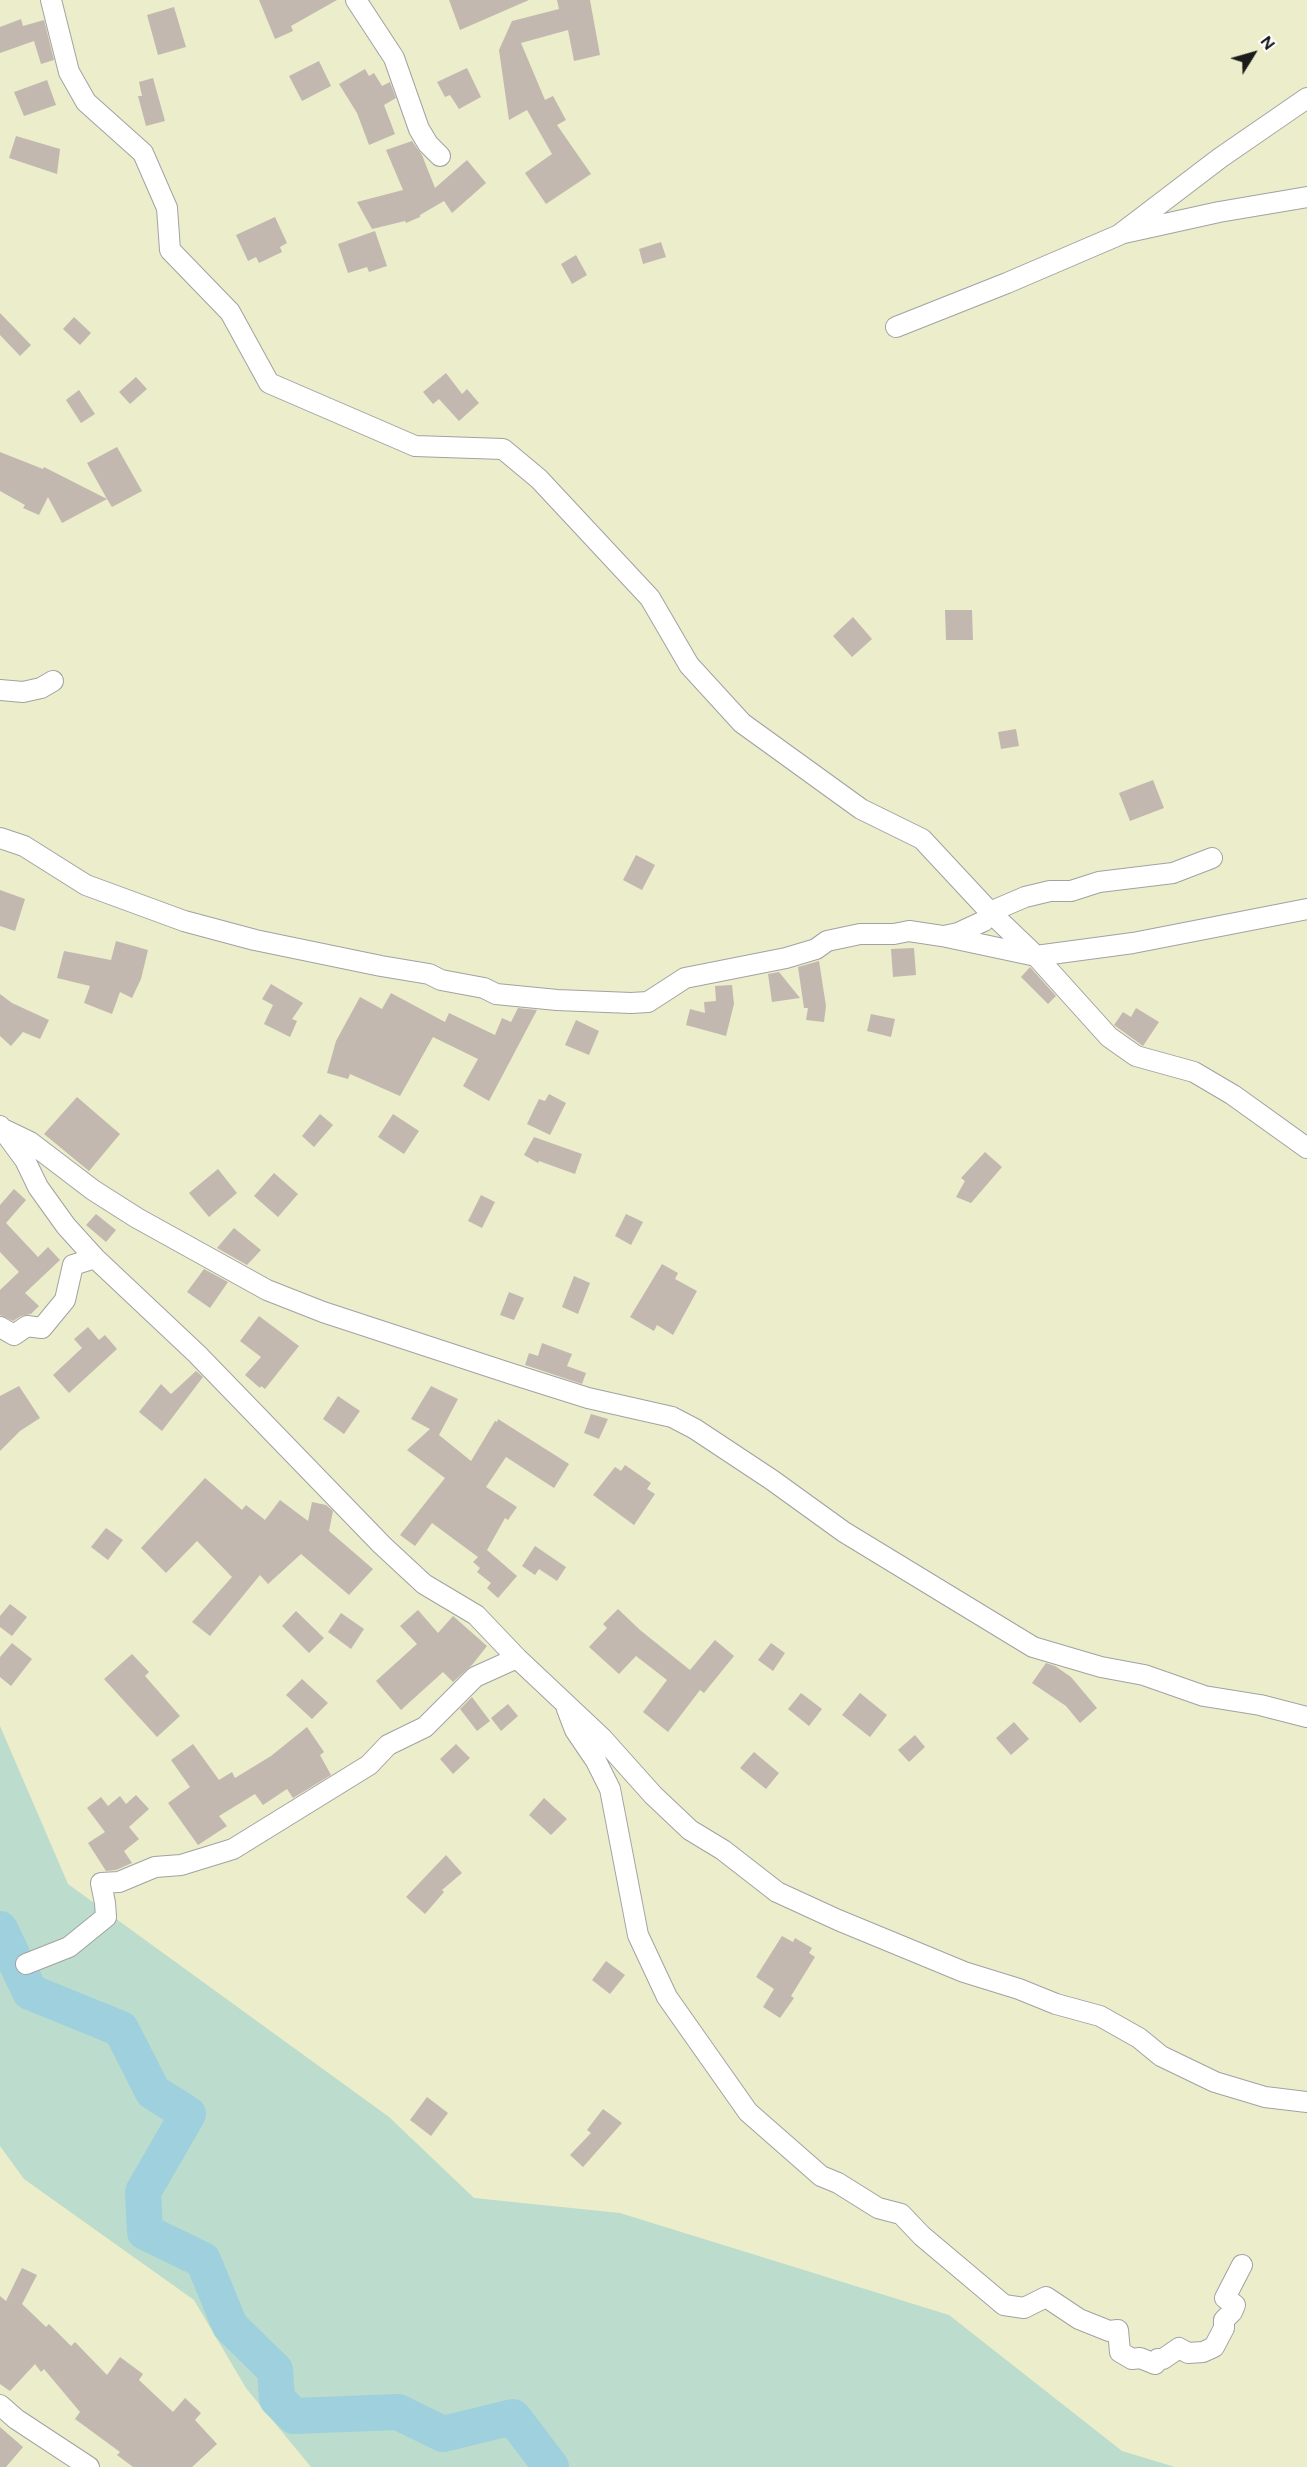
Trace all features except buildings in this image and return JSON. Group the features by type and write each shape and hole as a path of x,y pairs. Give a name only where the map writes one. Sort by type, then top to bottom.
{"street":[{"path":"51,0 69,72 86,102 143,153 167,208 170,250 230,312 269,383 415,446 503,449 539,479 650,598 689,665 742,723 861,809 922,838 990,912 1036,956 1109,1037 1136,1056 1194,1072 1233,1095 1307,1148"},
{"path":"356,0 394,58 419,129 428,144 440,156"},
{"path":"1119,235 1220,158 1307,98"},
{"path":"896,327 1119,235 1307,196"},
{"path":"0,690 23,692 41,688 53,681"},
{"path":"0,838 24,846 86,885 184,921 255,940 429,974 441,980 484,988 496,994 531,999 631,1004 648,1002 685,978 786,958 816,949 827,941 841,937 909,931 1036,956 1134,943 1307,909"},
{"path":"942,936 958,933 984,921 990,912 1042,892 1071,891 1099,882 1173,873 1212,858"},
{"path":"1,1127 25,1160 38,1187 66,1226 95,1258 197,1354 382,1545 424,1584 476,1615 517,1658 621,1758 653,1795 690,1830 723,1850 777,1892 874,1936 964,1972 1019,1989 1056,2004 1100,2016 1139,2038 1161,2056 1215,2082 1265,2097 1307,2102"},
{"path":"1,1127 30,1142 93,1190 136,1218 267,1290 323,1312 588,1398 672,1417 695,1429 844,1532 928,1581 1033,1647 1101,1667 1144,1675 1204,1696 1307,1717"},
{"path":"0,1327 14,1335 27,1326 42,1328 65,1300 73,1265 95,1258"},
{"path":"26,1964 69,1947 105,1917 101,1883 119,1882 155,1867 181,1865 232,1849 369,1765 388,1745 426,1727 475,1677 517,1658"},
{"path":"565,1704 575,1730 596,1761 610,1789 638,1935 662,1987 683,2021 748,2112 821,2176 838,2183 878,2208 901,2214 922,2236 1004,2305 1024,2308 1046,2296 1079,2319 1109,2331 1118,2330 1120,2352 1132,2359 1140,2358 1155,2364 1158,2359 1163,2359 1179,2348 1188,2353 1203,2352 1214,2347 1224,2328 1224,2319 1232,2312 1235,2305 1225,2298 1242,2265"},
{"path":"0,2404 15,2419 89,2467"}],"green space":[{"path":"0,0 1307,0 1307,2467 0,2467"},
{"path":"0,1726 68,1884 389,2117 474,2198 620,2213 949,2315 1122,2451 1175,2467 311,2467 246,2388 194,2300 24,2179 0,2146"}],"waterway":[{"path":"0,1929 30,1992 121,2029 153,2092 188,2114 143,2192 145,2232 203,2260 230,2326 275,2370 277,2399 294,2416 398,2412 443,2434 513,2417 551,2467"}]}
